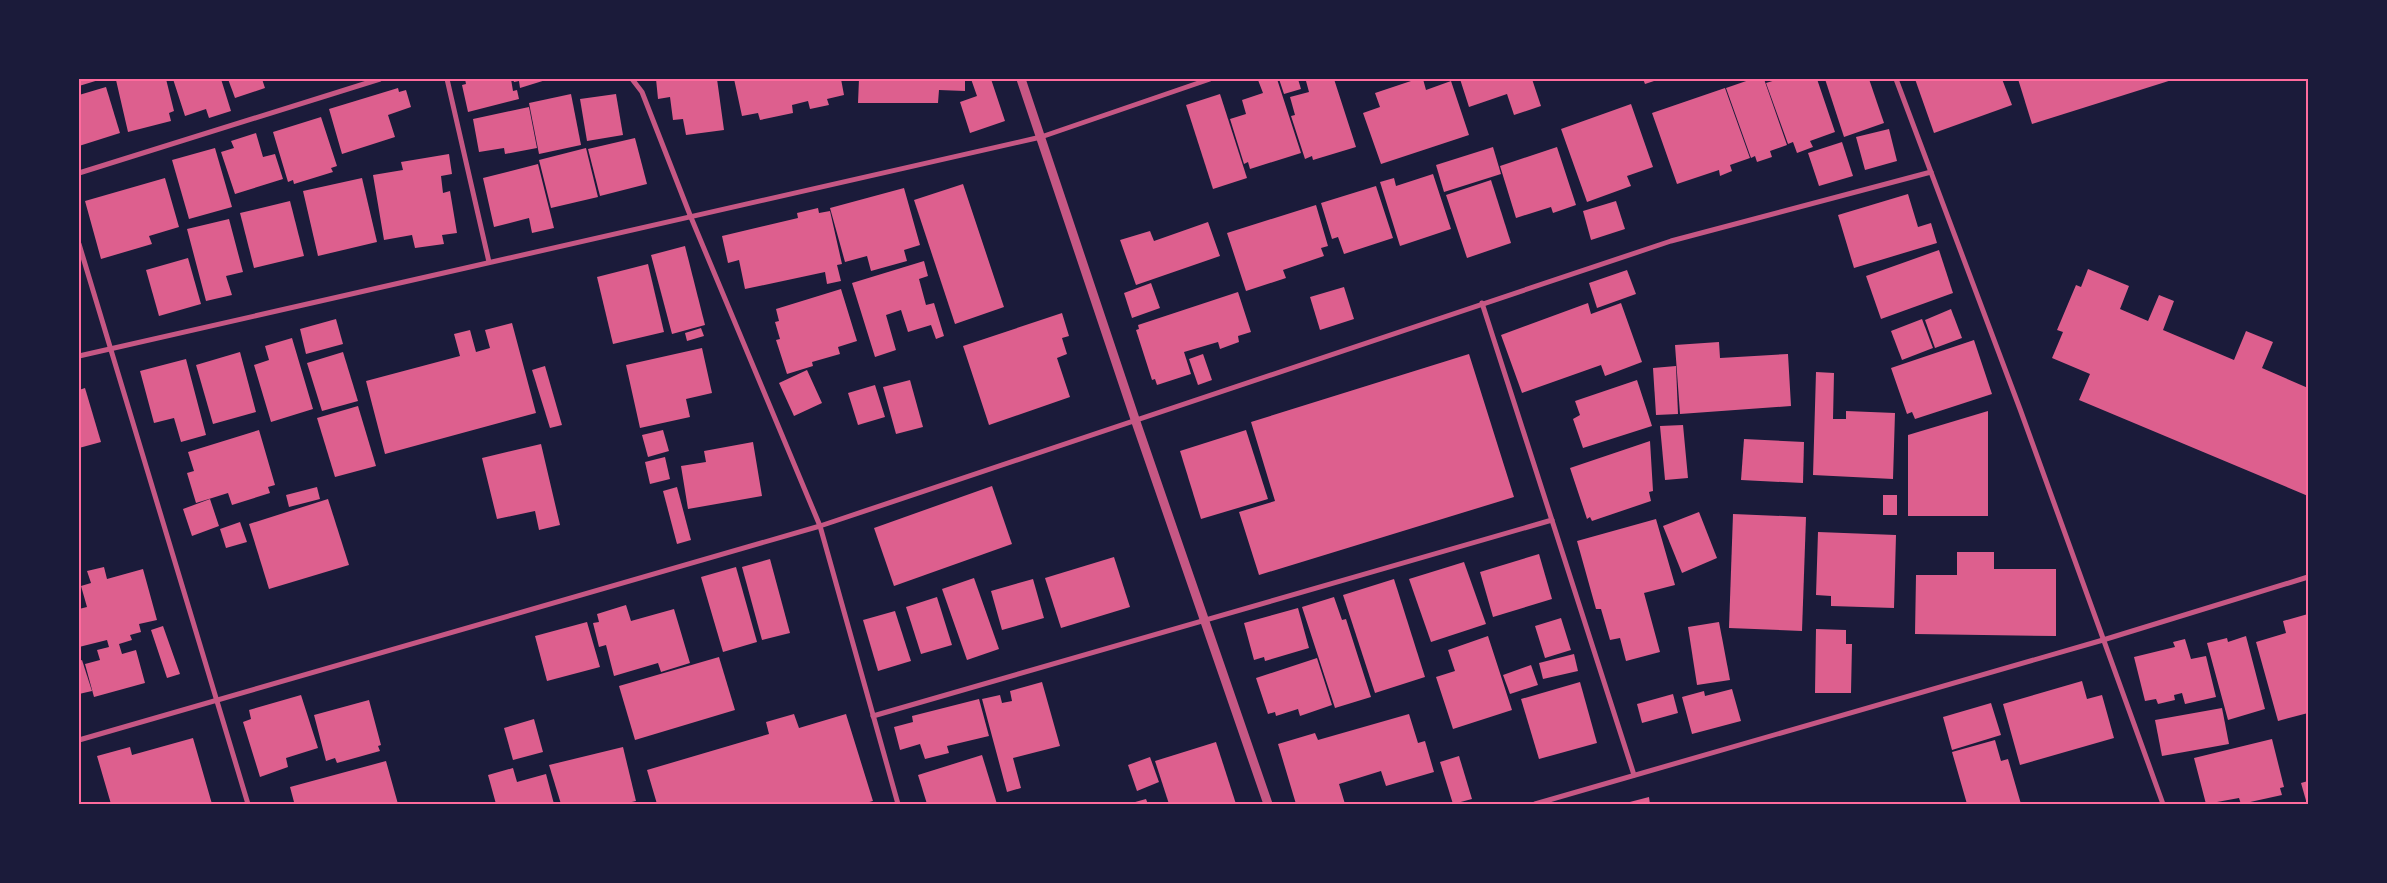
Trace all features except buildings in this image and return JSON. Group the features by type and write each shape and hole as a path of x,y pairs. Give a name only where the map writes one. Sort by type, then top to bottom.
{"street":[{"path":"79,173 380,79"},
{"path":"447,79 489,262"},
{"path":"632,79 642,92 690,215 820,526 898,804"},
{"path":"1021,79 1136,422 1268,804"},
{"path":"79,356 1041,136 1210,79"},
{"path":"1896,79 2020,409 2163,804"},
{"path":"79,740 820,526 1136,422 1482,303 1671,241 1930,172"},
{"path":"79,244 248,804"},
{"path":"1482,303 1634,775"},
{"path":"873,716 1552,520"},
{"path":"1535,804 2103,640 2308,577"}]}
